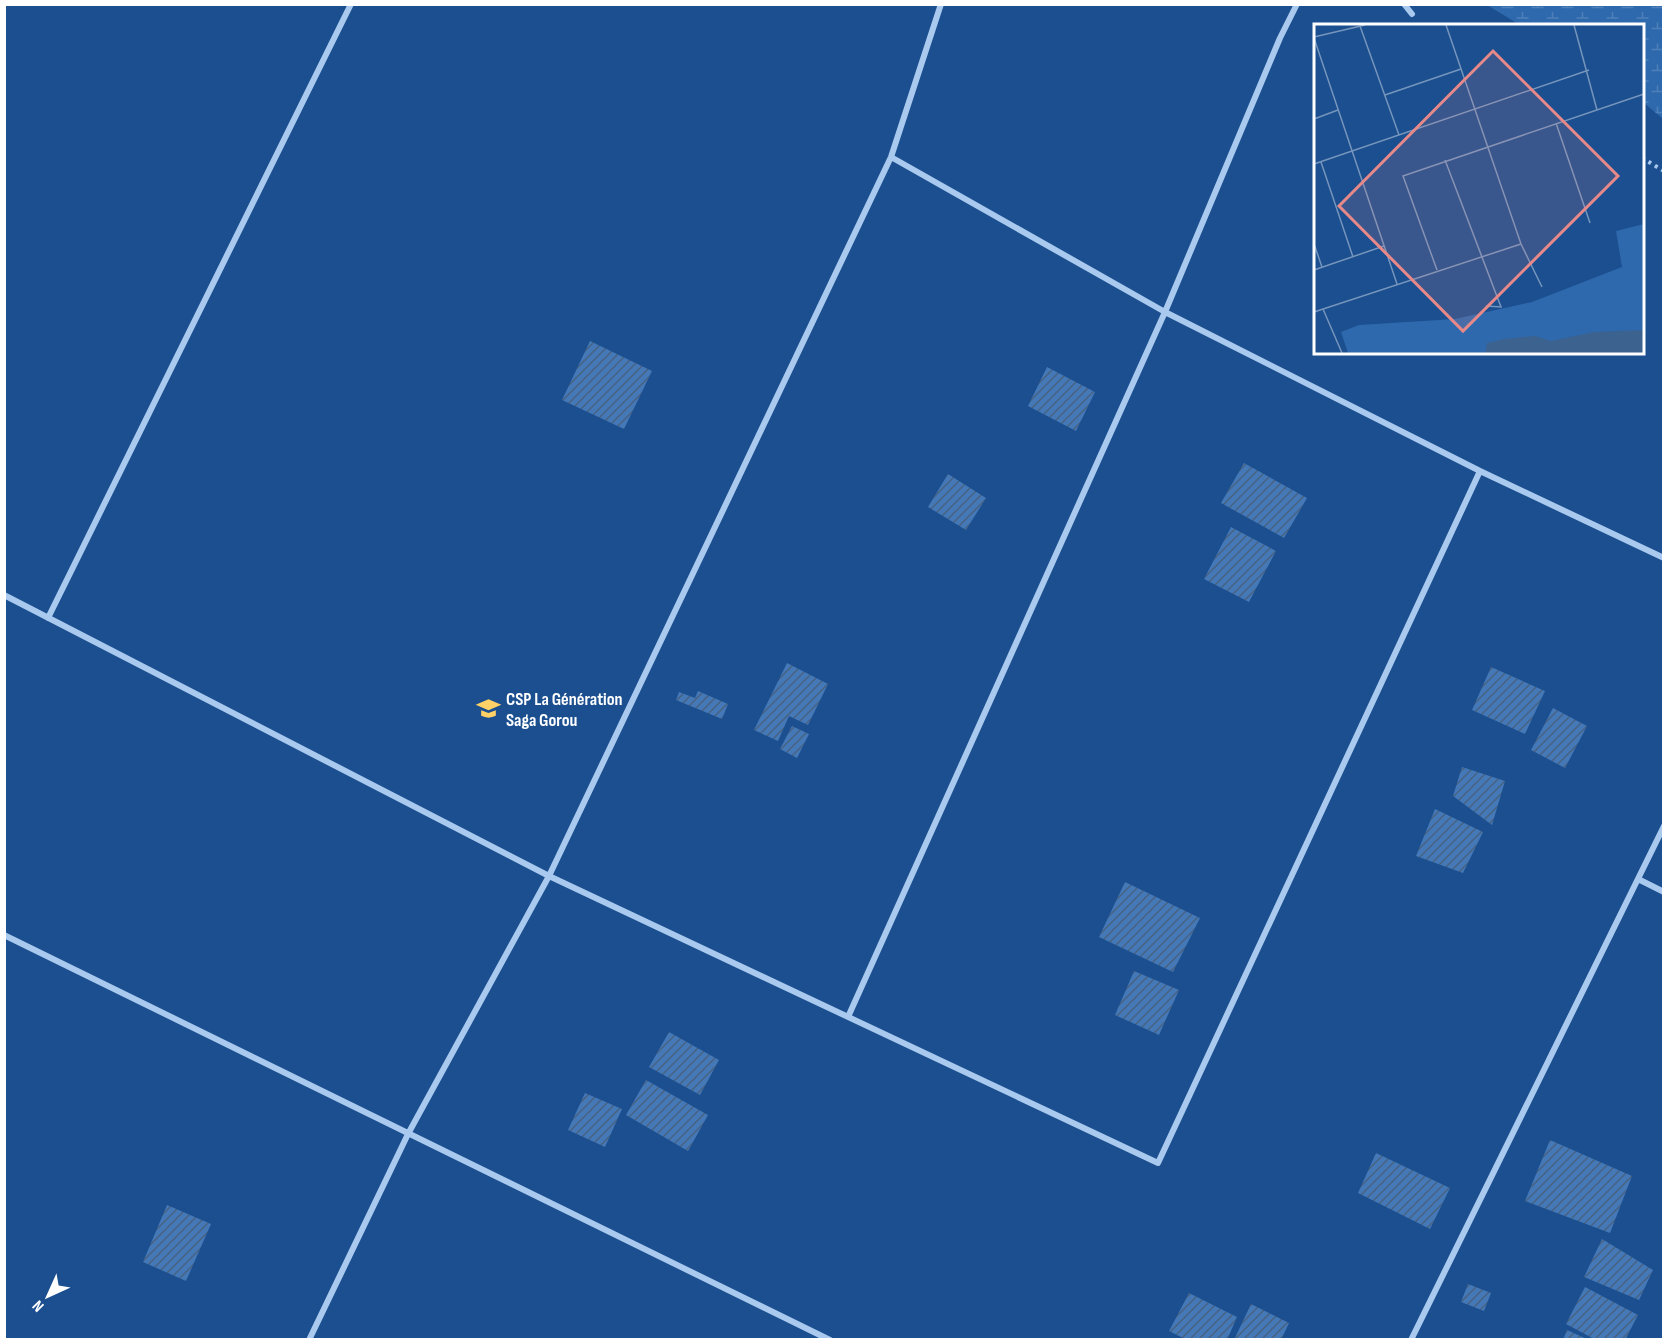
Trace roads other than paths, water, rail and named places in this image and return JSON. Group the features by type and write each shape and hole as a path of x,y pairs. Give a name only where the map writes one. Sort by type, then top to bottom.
{"street":[{"path":"48,618 351,4"},
{"path":"309,1340 408,1134 549,876 891,157 941,4"},
{"path":"848,1017 1165,312 1280,38 1297,4"},
{"path":"1404,4 1412,14"},
{"path":"891,157 1165,312 1480,471 1664,558"},
{"path":"4,595 549,876 1158,1163 1480,471"},
{"path":"1411,1340 1664,826"},
{"path":"1638,879 1664,892"},
{"path":"4,935 830,1340"}],"place":[{"name":"CSP La Génération Saga Gorou","path":"488,709"}]}
